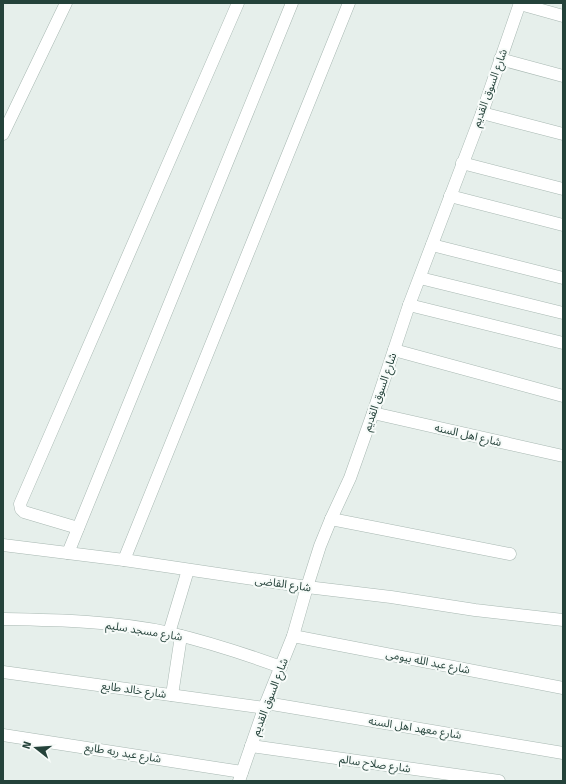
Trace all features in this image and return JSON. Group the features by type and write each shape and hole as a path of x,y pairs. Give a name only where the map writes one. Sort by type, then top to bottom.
{"street":[{"path":"3,134 66,3"},
{"path":"78,528 24,512 21,509 20,504 238,3"},
{"path":"68,553 292,3"},
{"path":"124,560 349,3"},
{"path":"520,3 563,16"},
{"name":"شارع السوق القديم","path":"241,776 266,705 293,636 306,587 320,546 330,519 350,478 409,305 482,113 520,3"},
{"path":"500,59 563,76"},
{"path":"482,113 563,134"},
{"path":"462,163 563,189"},
{"path":"450,196 563,224"},
{"path":"432,245 563,278"},
{"path":"420,278 563,313"},
{"path":"409,305 563,342"},
{"path":"394,350 563,396"},
{"name":"شارع اهل السنه","path":"373,413 563,456"},
{"path":"330,519 510,554"},
{"name":"شارع القاضى","path":"3,545 124,560 475,610 563,620"},
{"path":"172,695 175,634 188,570"},
{"name":"شارع مسجد سليم","path":"3,619 63,620 123,626 175,634 235,650 281,667"},
{"name":"شارع عبد الله بيومى","path":"293,636 563,688"},
{"name":"شارع خالد طايع","path":"3,672 172,695 266,705"},
{"name":"شارع معهد اهل السنه","path":"266,705 563,753"},
{"name":"شارع عبد ربه طايع","path":"3,735 241,776"},
{"name":"شارع صلاح سالم","path":"251,746 499,781"}]}
